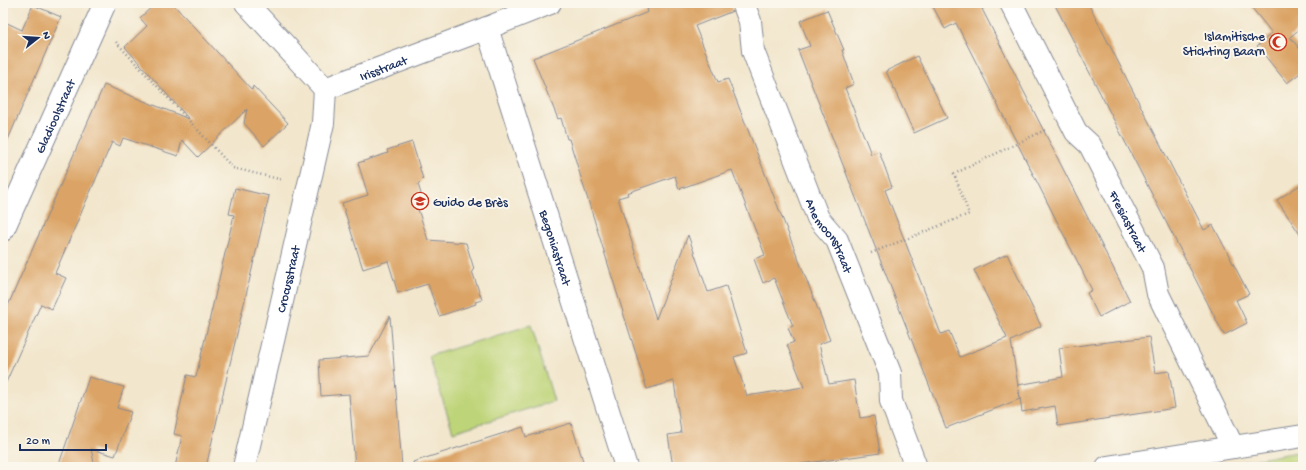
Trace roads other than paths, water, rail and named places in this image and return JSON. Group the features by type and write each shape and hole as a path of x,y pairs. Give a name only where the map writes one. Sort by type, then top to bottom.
{"street":[{"path":"246,3 325,89"},
{"name":"Irisstraat","path":"325,89 550,3"},
{"name":"Anemoonstraat","path":"743,3 750,21 753,51 815,211 818,218 837,240 890,373 891,401 916,467"},
{"name":"Fresiastraat","path":"1011,3 1076,132 1090,145 1154,268 1158,294 1233,447"},
{"name":"Gladioolstraat","path":"3,230 101,12"},
{"name":"Begoniastraat","path":"487,28 626,467"},
{"name":"Crocusstraat","path":"244,467 323,123 325,89"},
{"path":"1107,467 1303,436"}],"place":[{"name":"Islamitische Stichting Baarn","path":"1278,42"},
{"name":"Guido de Brès","path":"420,201"}]}
